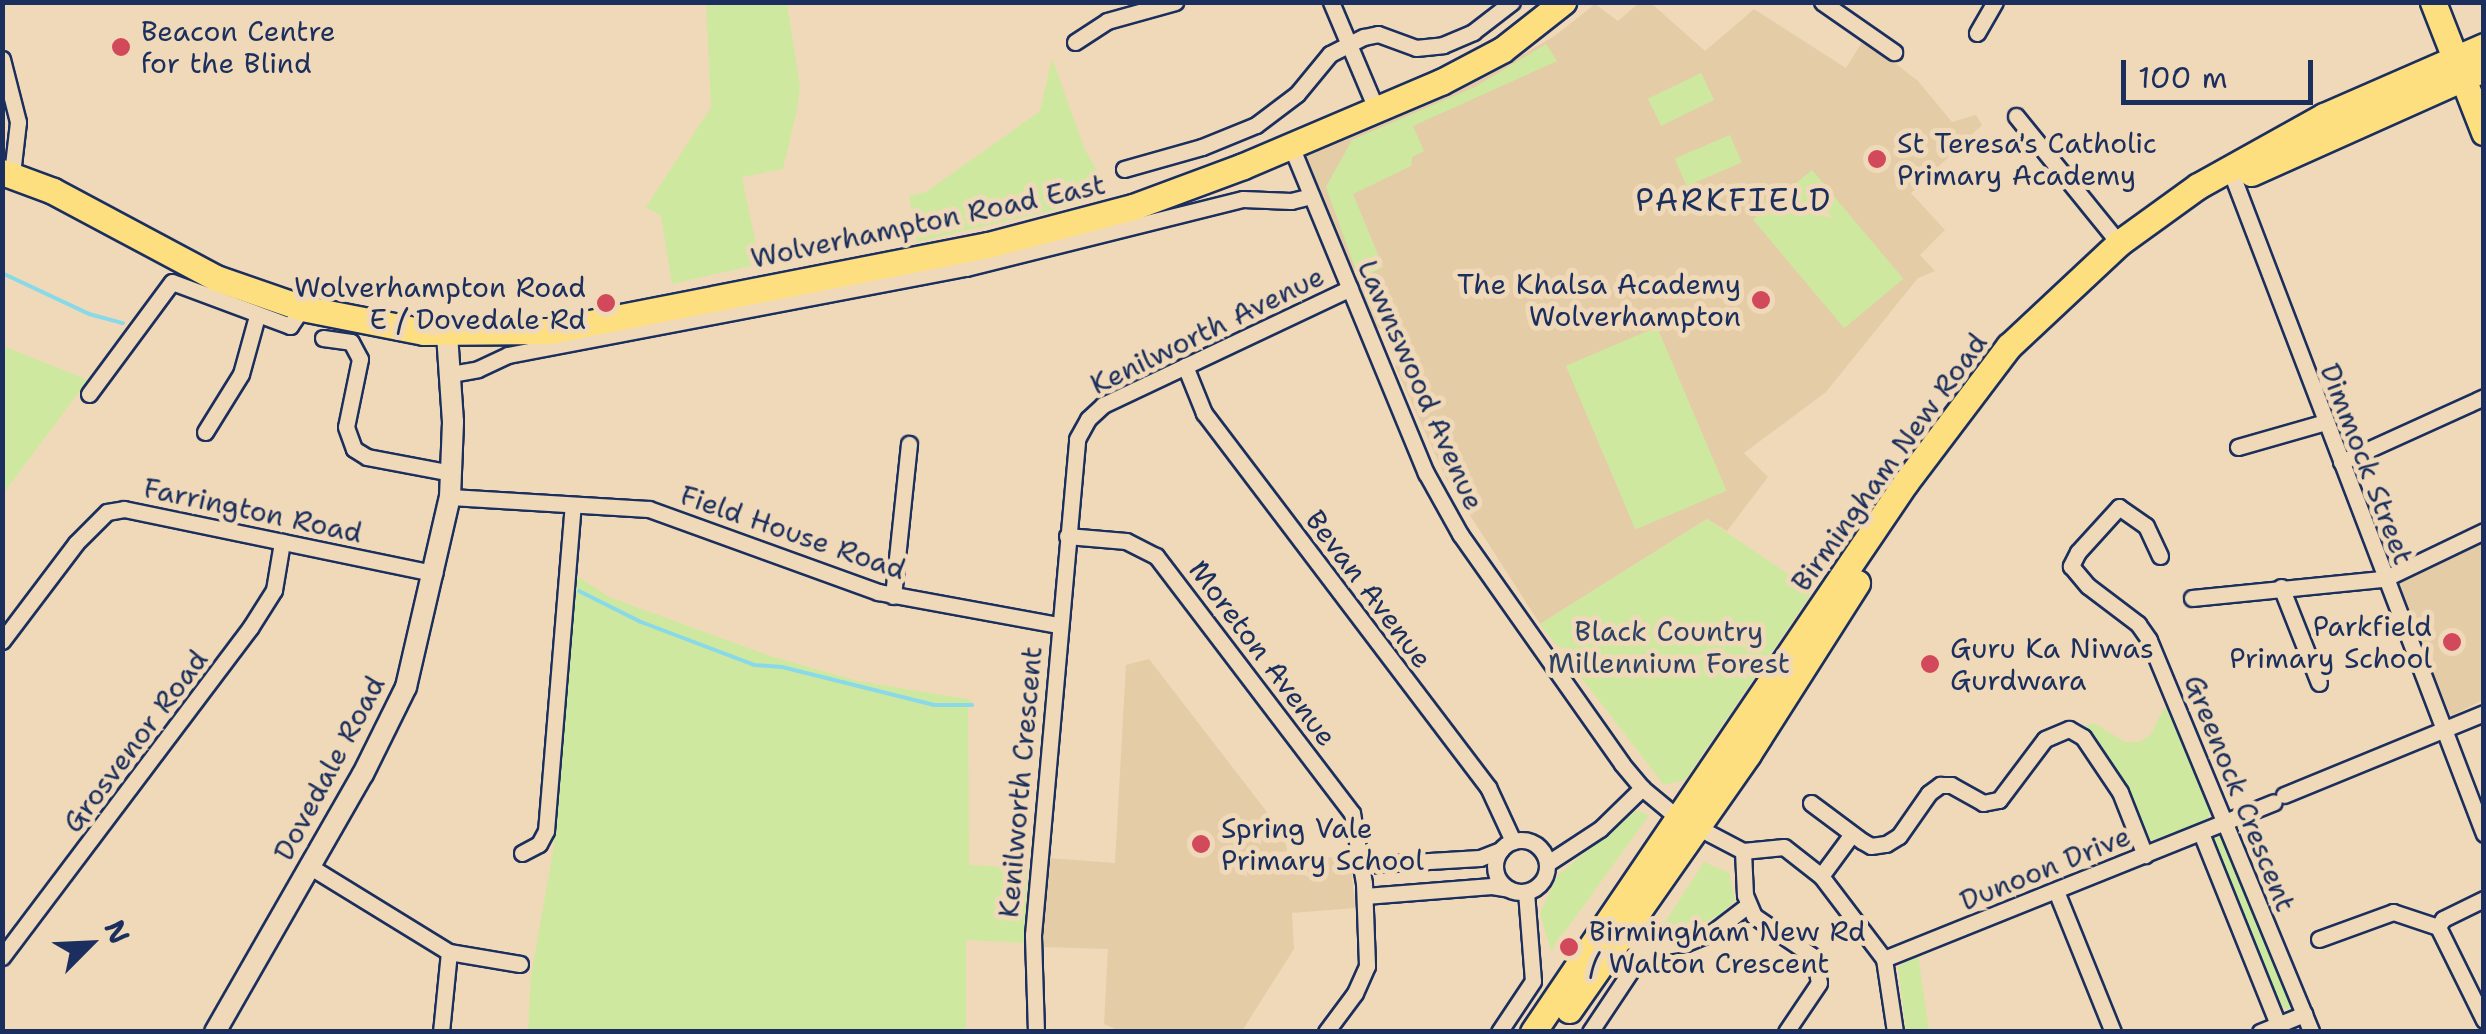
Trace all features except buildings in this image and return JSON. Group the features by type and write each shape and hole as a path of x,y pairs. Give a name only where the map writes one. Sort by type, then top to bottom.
{"main road":[{"name":"Wolverhampton Road East","path":"7,173 53,191 261,306 302,308 391,328 447,334 549,331 988,245 1116,212 1377,111 1502,50 1563,2"},
{"path":"2433,2 2467,69 2484,132"},
{"name":"Birmingham New Road","path":"1553,1032 1619,939 1687,823 1963,401 2044,310 2120,243 2232,174 2339,120 2467,69 2484,46"},
{"name":"Birmingham New Road","path":"1534,1032 1687,823 1977,410 2072,304 2232,174"}],"street":[{"path":"1075,42 1107,20 1175,2"},
{"path":"1331,2 1377,111"},
{"path":"1124,169 1202,148 1256,125 1297,94 1330,54 1349,44 1378,34 1416,48 1443,45 1473,32 1512,2"},
{"path":"1822,2 1894,52"},
{"path":"1977,33 1995,2"},
{"path":"2,59 18,122 7,173"},
{"path":"2016,116 2120,243"},
{"path":"1141,146 1146,163"},
{"name":"Lawnswood Avenue","path":"1290,146 1426,472 1460,534 1642,788 1687,823 1726,846 1743,851"},
{"name":"Dimmock Street","path":"2232,174 2484,834"},
{"name":"Wolverhampton Road East","path":"451,374 478,369 508,355 966,268 1243,199 1291,201 1311,196"},
{"path":"89,394 172,282 261,306 241,374 205,432"},
{"name":"Kenilworth Avenue","path":"1066,536 1074,453 1088,419 1103,405 1350,288"},
{"name":"Dovedale Road","path":"215,1032 397,710 450,498 451,374 447,334"},
{"path":"323,338 351,342 357,352 359,375 346,428 354,449 366,457 452,473"},
{"path":"357,352 374,346"},
{"name":"Bevan Avenue","path":"1185,366 1204,413 1488,787 1507,846"},
{"path":"2342,462 2484,397"},
{"path":"2238,447 2325,422"},
{"path":"893,596 909,444"},
{"name":"Field House Road","path":"450,498 668,514 893,596 1058,625"},
{"path":"522,853 539,844 546,831 573,506"},
{"name":"Greenock Crescent","path":"2160,556 2146,526 2120,507 2078,552 2071,566 2088,586 2138,624 2173,694 2311,1032"},
{"name":"Farrington Road","path":"2,641 76,543 107,512 124,510 434,573"},
{"path":"2192,598 2384,579 2484,531"},
{"name":"Kenilworth Crescent","path":"1036,1032 1033,935 1066,536"},
{"name":"Moreton Avenue","path":"1066,536 1133,542 1164,565 1346,803 1356,822 1362,866"},
{"name":"Grosvenor Road","path":"2,957 250,628 274,590 282,542"},
{"path":"2281,587 2319,683"},
{"path":"2173,694 2191,685"},
{"name":"Dunoon Drive","path":"1884,959 2201,833 2484,713"},
{"path":"1811,803 1872,846 1893,841 1940,785 1956,787 1983,803 1994,802 2045,739 2069,729 2083,738 2120,792 2145,855"},
{"path":"1365,896 1492,886 1526,892 1544,881 1548,863 1600,829 1642,788"},
{"name":"Greenock Crescent","path":"2201,833 2280,1028"},
{"path":"1821,876 1852,834"},
{"path":"1326,1032 1364,978 1368,954 1362,866 1480,858 1507,846 1536,845 1548,863"},
{"path":"1507,846 1496,871 1508,889"},
{"path":"1786,1032 1819,983 1814,956 1754,916 1748,905 1743,851 1784,847 1821,876 1884,959 1895,1032"},
{"path":"309,866 449,952 520,964"},
{"path":"2056,891 2113,1032"},
{"path":"1498,1032 1533,981 1526,892"},
{"path":"2438,927 2442,919 2484,899"},
{"path":"1619,939 1648,945 1700,938 1748,905"},
{"path":"2319,939 2393,912 2438,927 2484,1020"},
{"path":"1590,1032 1648,945"},
{"path":"441,1032 449,952"},
{"path":"2260,1032 2280,1028 2304,1014"}],"shaded area":[{"name":"The Khalsa Academy Wolverhampton","path":"1639,3 1651,3 1705,51 1754,9 1846,68 1864,39 1918,81 1952,122 1976,115 1982,125 1911,193 1945,230 1920,255 1935,271 1918,278 1826,392 1744,453 1768,477 1727,531 1707,519 1540,624 1446,478 1395,366 1404,347 1398,333 1377,328 1305,156 1487,76 1556,35 1595,4 1618,21"},
{"name":"Parkfield Primary School","path":"2483,543 2483,700 2451,716 2396,585"},
{"name":"Spring Vale Primary School","path":"1149,659 1284,834 1290,864 1350,854 1355,908 1292,913 1294,949 1242,1031 1120,1031 1104,1024 1108,949 1042,947 1048,858 1115,863 1126,665"}],"green space":[{"path":"706,3 787,3 800,87 783,169 742,177 760,264 672,284 661,216 646,207 711,107"},
{"path":"1546,44 1557,61 1413,126 1424,151 1412,157 1411,166 1353,194 1383,267 1359,279 1326,187 1352,140 1475,87"},
{"path":"1052,58 1085,150 1102,179 1091,201 917,242 909,196 926,192 1040,111"},
{"path":"1701,73 1714,100 1661,126 1648,99"},
{"path":"1730,135 1742,163 1686,186 1675,158"},
{"path":"1812,170 1903,279 1844,328 1753,219"},
{"path":"1657,327 1727,491 1635,530 1566,366"},
{"path":"3,346 88,380 3,494"},
{"name":"Black Country Millennium Forest","path":"1707,519 1813,591 1685,780 1664,785 1540,624"},
{"path":"577,576 609,597 770,656 858,681 968,699 972,703 968,709 969,865 1027,868 1026,943 966,940 966,1031 528,1032 531,976 553,851"},
{"path":"2165,706 2211,809 2207,820 2153,840 2144,835 2126,786 2085,726 2094,723 2125,742 2140,742 2151,734"},
{"path":"1636,811 1649,815 1551,951 1540,913 1558,875"},
{"path":"2223,833 2292,1005 2290,1010 2279,1006 2211,838"},
{"path":"1704,862 1729,873 1735,900 1721,914 1678,936 1656,936"},
{"path":"1918,954 1929,1031 1906,1031 1898,967"}],"waterway":[{"path":"2,273 89,314 123,323"},
{"path":"579,591 641,622 754,665 782,667 934,705 972,705"}],"place":[{"name":"Beacon Centre for the Blind","path":"121,47"},
{"name":"St Teresa's Catholic Primary Academy","path":"1877,159"},
{"name":"The Khalsa Academy Wolverhampton","path":"1761,300"},
{"name":"Wolverhampton Road E / Dovedale Rd","path":"606,303"},
{"name":"Parkfield Primary School","path":"2452,642"},
{"name":"Guru Ka Niwas Gurdwara","path":"1930,664"},
{"name":"Spring Vale Primary School","path":"1201,844"},
{"name":"Birmingham New Rd / Walton Crescent","path":"1569,947"}],"district":[{"name":"PARKFIELD","path":"1734,200"}]}
